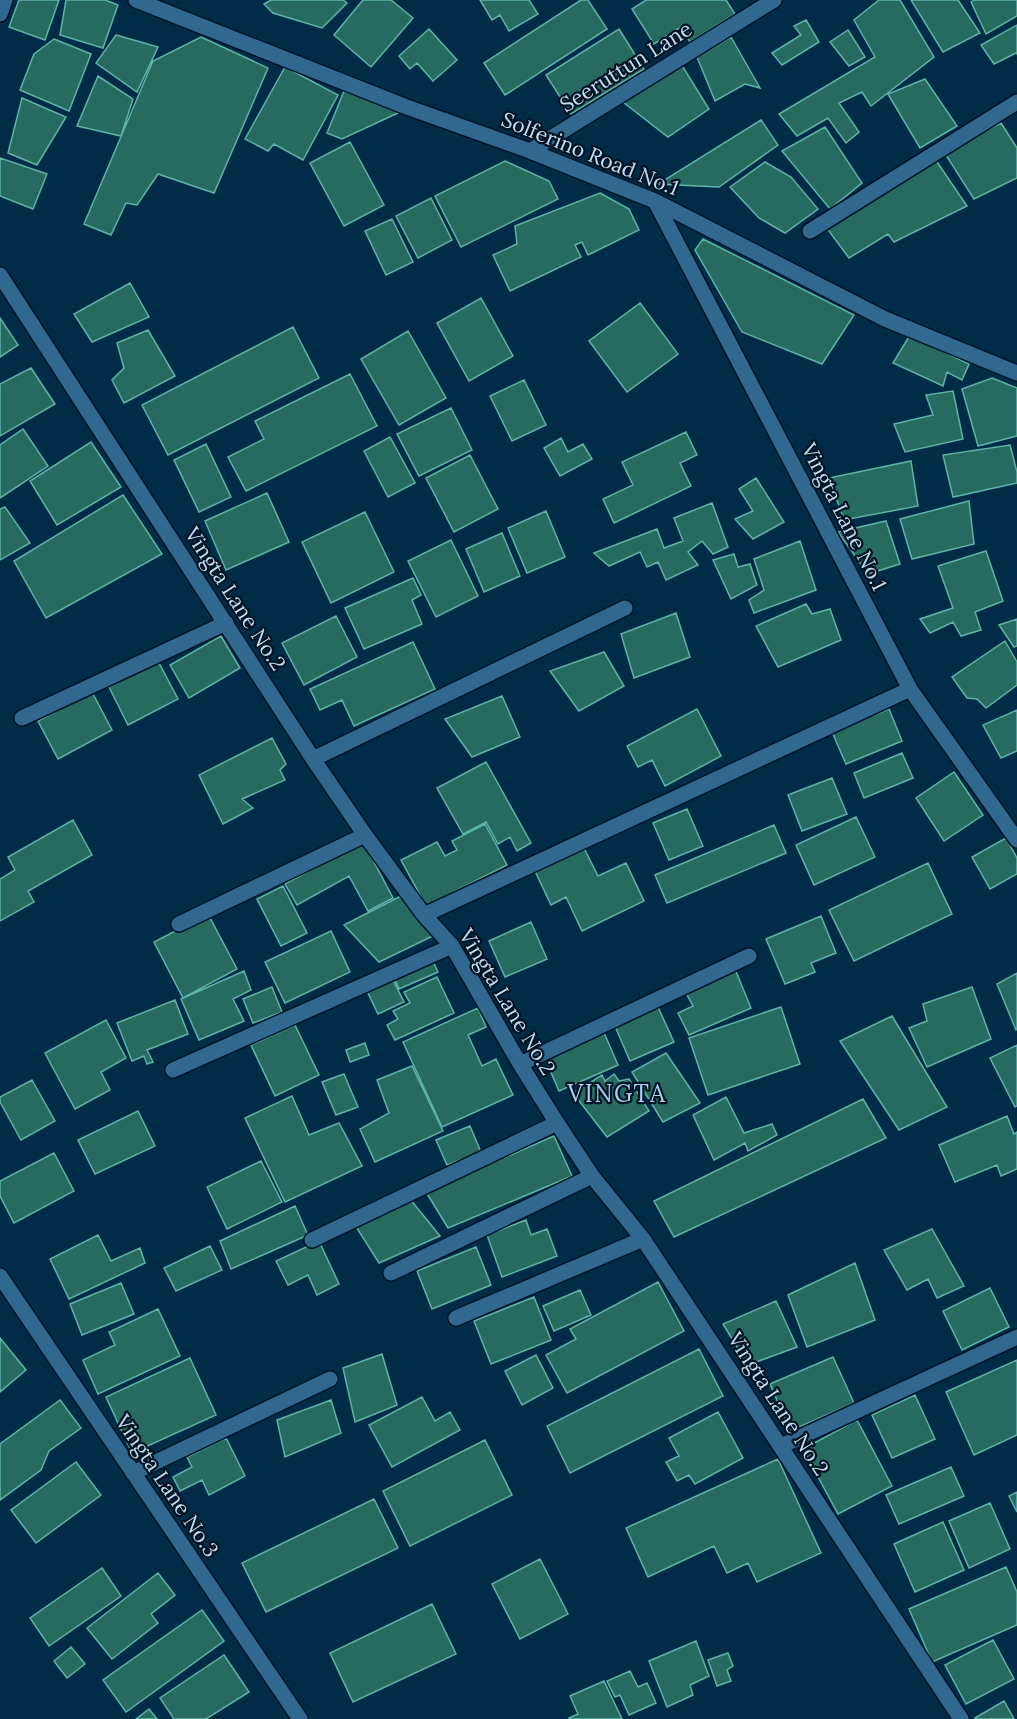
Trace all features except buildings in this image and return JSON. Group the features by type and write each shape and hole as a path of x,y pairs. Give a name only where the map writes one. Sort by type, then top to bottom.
{"street":[{"path":"0,14 5,0"},
{"name":"Solferino Road No.1","path":"136,0 404,106 530,151 656,201 885,319 1017,373"},
{"name":"Seeruttun Lane","path":"530,151 774,0"},
{"path":"810,231 1017,102"},
{"name":"Vingta Lane No.1","path":"656,201 910,689 1017,840"},
{"name":"Vingta Lane No.2","path":"0,275 313,759 424,915 452,946 557,1123 592,1176 643,1239 961,1719"},
{"path":"313,759 625,608"},
{"path":"22,718 226,623"},
{"path":"424,915 910,689"},
{"path":"179,924 365,835"},
{"path":"173,1070 452,946"},
{"path":"520,1064 749,956"},
{"path":"312,1240 557,1123"},
{"path":"391,1273 592,1176"},
{"path":"456,1318 643,1239"},
{"name":"Vingta Lane No.3","path":"0,1276 300,1719"},
{"path":"781,1446 1017,1338"},
{"path":"133,1473 330,1379"}],"district":[{"name":"VINGTA","path":"617,1094"}]}
